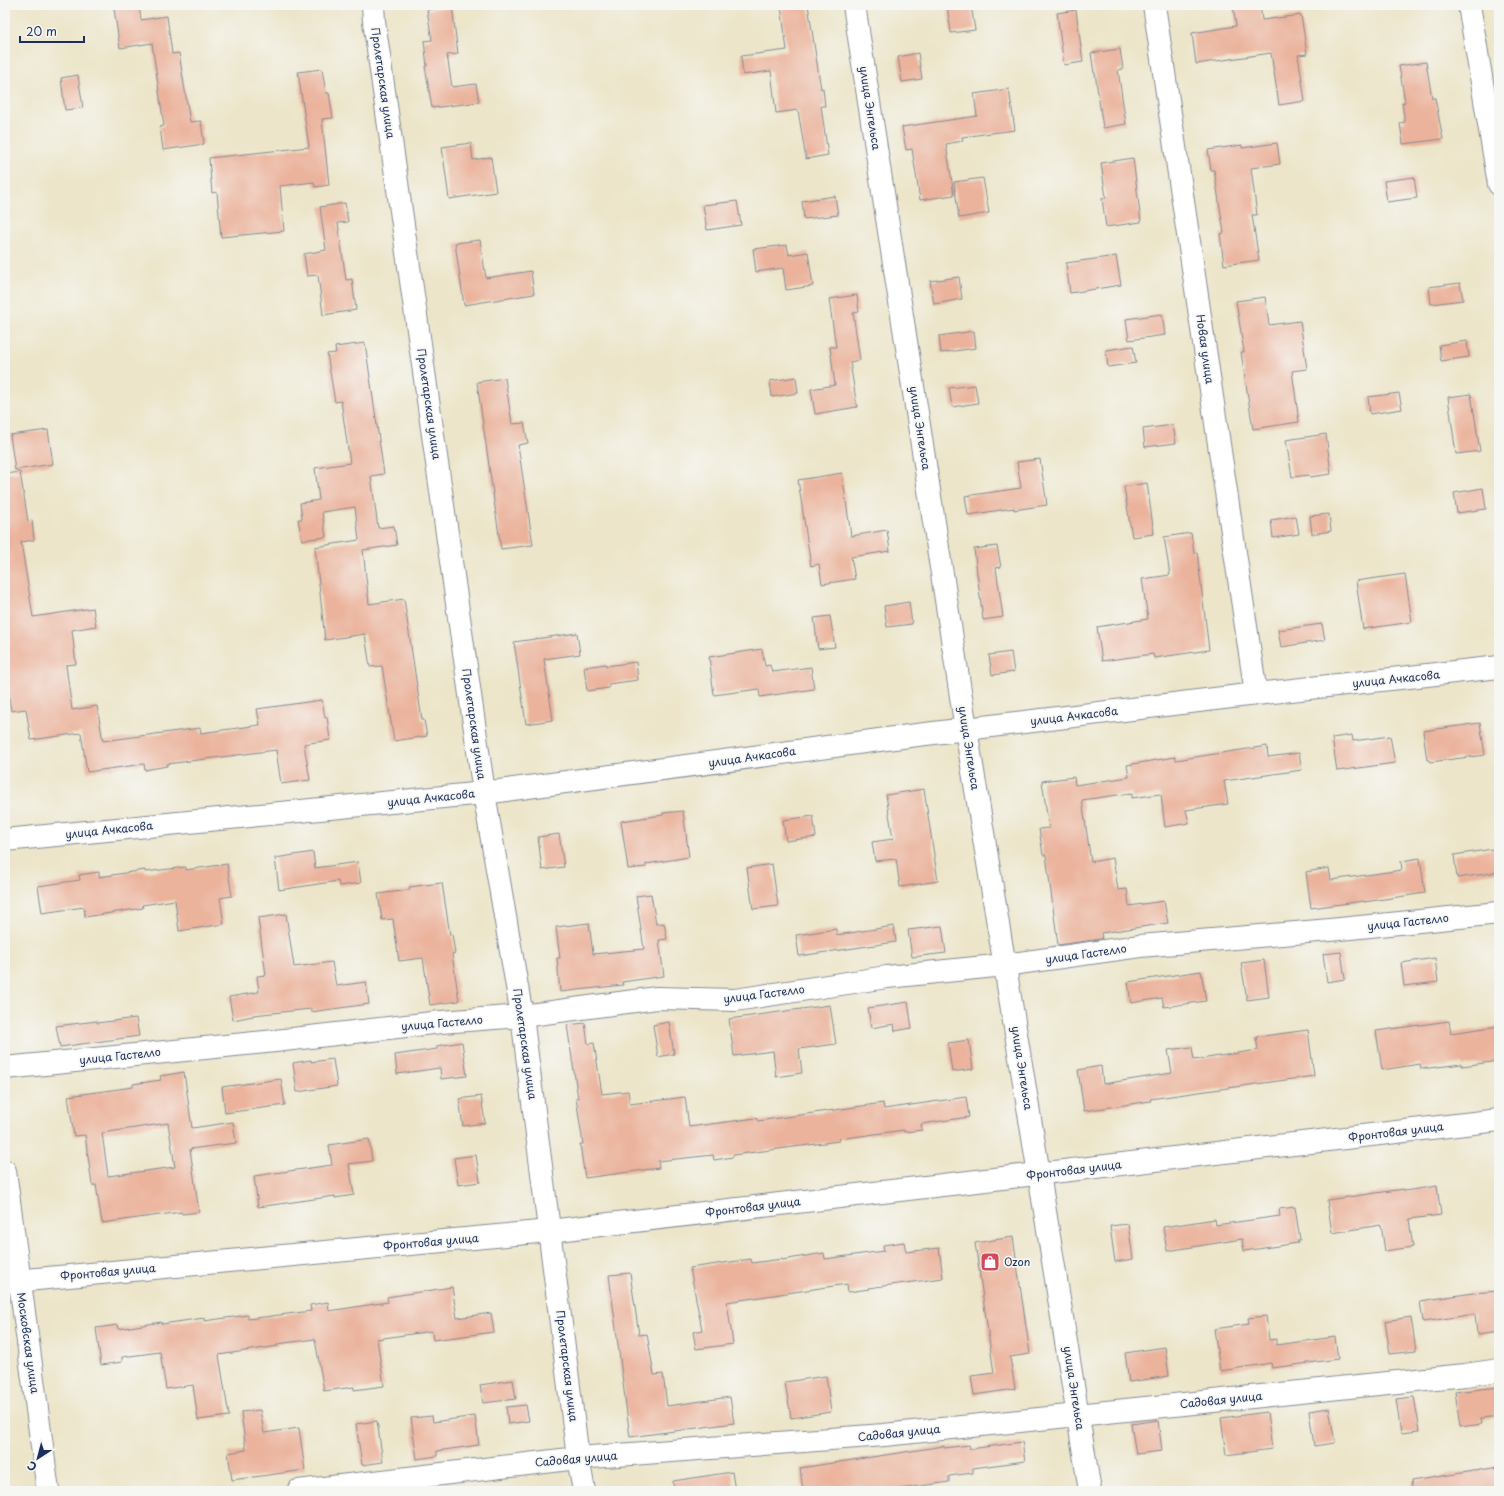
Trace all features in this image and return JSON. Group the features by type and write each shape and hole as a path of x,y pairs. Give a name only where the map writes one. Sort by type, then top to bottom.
{"street":[{"name":"Пролетарская улица","path":"373,5 375,29 484,793 522,1016 578,1458 584,1491"},
{"name":"улица Энгельса","path":"854,5 966,729 1090,1491"},
{"name":"Новая улица","path":"1154,5 1256,694"},
{"path":"1469,5 1499,184"},
{"name":"улица Ачкасова","path":"5,840 484,793 966,729 1256,694 1499,667"},
{"name":"улица Гастелло","path":"5,1068 275,1041 440,1022 522,1016 657,998 735,1000 887,977 1005,965 1140,946 1330,930 1499,913"},
{"name":"Фронтовая улица","path":"12,1281 549,1231 1499,1120"},
{"name":"Московская улица","path":"5,1171 12,1281 48,1491"},
{"name":"Садовая улица","path":"298,1491 578,1458 884,1435 1465,1375 1499,1370"}],"building":[{"path":"139,5 141,20 167,16 172,54 179,53 190,122 201,121 204,144 163,150 160,127 164,126 152,43 120,48 114,9"},
{"path":"808,5 821,89 823,88 825,106 821,106 828,155 806,159 798,110 776,113 771,71 743,75 741,56 787,50 781,7"},
{"path":"947,5 971,5 975,30 951,33"},
{"path":"1260,5 1262,20 1301,15 1307,54 1298,55 1305,101 1279,105 1271,53 1196,64 1192,33 1236,26 1233,6"},
{"path":"452,6 458,54 447,55 452,87 476,84 479,102 432,108 425,66 427,66 424,41 432,40 427,10"},
{"path":"1076,10 1083,62 1064,65 1057,13"},
{"path":"1120,49 1123,69 1118,70 1126,124 1103,128 1091,53"},
{"path":"918,53 922,79 902,82 898,57"},
{"path":"1426,62 1432,98 1435,98 1443,139 1403,144 1400,123 1405,122 1402,103 1405,102 1399,66"},
{"path":"322,69 326,93 329,93 333,118 322,119 329,185 315,187 314,182 280,186 284,231 221,237 217,192 212,193 209,158 309,147 298,72"},
{"path":"78,75 83,108 65,110 61,78"},
{"path":"1009,89 1015,130 962,137 963,141 946,144 954,195 920,200 912,149 906,150 902,127 977,116 974,94"},
{"path":"471,143 473,160 491,157 496,192 449,199 442,147"},
{"path":"1277,143 1280,164 1251,168 1257,215 1252,215 1259,260 1224,265 1220,234 1224,233 1214,170 1211,170 1208,150 1242,145 1242,148"},
{"path":"1133,158 1141,222 1106,227 1102,198 1106,198 1101,163"},
{"path":"1414,177 1417,198 1387,202 1384,181"},
{"path":"983,178 989,213 959,218 954,182"},
{"path":"835,196 838,215 804,219 802,201"},
{"path":"737,201 741,225 707,230 703,205"},
{"path":"345,203 348,222 338,223 346,280 352,279 356,310 323,315 318,275 307,276 304,254 326,250 320,207"},
{"path":"480,240 486,278 531,271 534,294 464,305 455,243"},
{"path":"787,245 789,255 808,252 813,286 786,290 783,268 756,272 753,249"},
{"path":"1116,256 1121,285 1070,293 1066,263"},
{"path":"959,277 962,299 934,304 930,281"},
{"path":"1460,283 1463,300 1431,304 1429,287"},
{"path":"857,295 859,312 853,313 860,360 850,362 857,407 815,414 811,389 835,385 830,347 836,347 829,299"},
{"path":"1265,297 1269,325 1300,321 1307,369 1292,371 1299,422 1253,429 1241,352 1244,352 1236,301"},
{"path":"1162,314 1165,335 1129,340 1126,319"},
{"path":"974,331 976,348 941,353 939,336"},
{"path":"1467,341 1469,357 1441,361 1439,345"},
{"path":"365,343 384,474 371,476 378,528 394,526 397,545 363,550 369,604 404,599 422,720 424,720 427,736 394,741 382,666 370,667 365,634 325,640 315,547 359,540 355,507 322,512 326,537 302,540 298,519 302,519 300,503 319,500 315,468 350,463 341,401 335,402 327,354 336,353 335,347"},
{"path":"1133,346 1136,363 1108,367 1106,350"},
{"path":"796,377 798,393 772,397 770,381"},
{"path":"505,378 512,424 524,423 528,443 518,445 533,545 501,549 477,382"},
{"path":"975,385 978,403 952,407 949,388"},
{"path":"1399,393 1402,409 1370,414 1368,397"},
{"path":"1471,394 1480,451 1456,454 1448,397"},
{"path":"1173,425 1176,443 1145,447 1143,429"},
{"path":"48,430 53,464 15,470 10,435"},
{"path":"1326,434 1331,474 1310,477 1309,475 1292,477 1286,440"},
{"path":"1040,459 1047,505 968,515 965,496 1021,488 1017,462"},
{"path":"20,472 28,521 32,520 34,540 21,542 33,617 93,608 96,626 72,630 76,664 66,665 72,710 97,706 103,741 200,728 201,733 260,725 257,709 322,700 325,718 327,717 330,740 304,744 310,780 281,784 276,750 167,764 167,766 145,770 144,764 87,772 81,733 31,740 26,709 11,711 5,670 5,474"},
{"path":"842,473 851,536 887,530 890,551 851,557 855,579 822,584 819,564 811,566 798,480"},
{"path":"1147,483 1154,534 1132,537 1124,487"},
{"path":"1483,488 1486,509 1457,513 1454,493"},
{"path":"1329,514 1331,531 1312,534 1310,516"},
{"path":"1296,516 1299,534 1273,538 1271,520"},
{"path":"1191,533 1194,553 1197,552 1209,650 1154,658 1153,654 1102,661 1097,627 1148,619 1142,579 1170,575 1164,537"},
{"path":"997,546 1001,567 996,568 1003,617 983,620 974,549"},
{"path":"1405,574 1412,622 1363,629 1356,581"},
{"path":"909,602 912,624 887,627 884,606"},
{"path":"830,616 835,647 818,649 814,618"},
{"path":"1322,624 1325,640 1281,647 1278,630"},
{"path":"577,633 580,654 544,659 553,720 526,724 514,642"},
{"path":"762,649 765,666 770,665 772,672 811,667 814,689 760,697 759,689 714,695 709,657"},
{"path":"1011,652 1014,672 992,675 989,655"},
{"path":"636,662 638,680 609,684 609,688 587,691 584,667"},
{"path":"1480,723 1485,755 1430,762 1427,760 1423,731"},
{"path":"1352,735 1353,741 1390,736 1395,763 1337,771 1332,738"},
{"path":"1267,746 1268,757 1299,753 1302,770 1224,781 1228,804 1186,810 1189,823 1165,827 1160,794 1132,798 1132,793 1082,800 1091,862 1113,858 1118,890 1127,889 1129,906 1164,901 1168,923 1101,933 1102,939 1058,945 1046,855 1043,855 1039,829 1049,828 1042,781 1074,777 1075,785 1129,777 1127,765 1175,757 1176,760"},
{"path":"924,789 938,881 900,887 896,859 875,861 872,842 893,839 886,795"},
{"path":"683,811 689,857 646,864 646,867 628,869 621,821 663,815 663,813"},
{"path":"813,816 816,837 786,841 783,820"},
{"path":"559,834 564,867 542,870 538,837"},
{"path":"1499,848 1499,872 1457,878 1454,855"},
{"path":"313,852 315,868 358,862 361,883 339,886 338,881 279,890 275,858"},
{"path":"1420,858 1425,893 1311,908 1306,872 1329,868 1331,880 1402,870 1401,861"},
{"path":"227,864 232,896 220,898 224,924 179,931 175,900 142,905 143,908 85,917 84,907 42,913 38,886 80,880 79,875 99,872 99,877 145,870 145,872 186,867 186,870"},
{"path":"772,864 778,906 753,909 747,868"},
{"path":"442,883 450,935 452,934 455,953 452,954 459,1001 430,1005 423,958 399,961 393,919 382,920 378,894 410,890 409,887"},
{"path":"651,894 656,924 664,923 667,939 659,940 664,976 622,982 623,985 560,992 557,958 560,958 556,927 589,923 593,954 644,949 636,896"},
{"path":"286,914 294,967 332,962 336,986 366,982 369,1004 311,1012 311,1009 253,1015 233,1020 229,997 259,992 257,976 266,975 258,918"},
{"path":"894,926 896,942 799,956 796,935 836,929 837,935"},
{"path":"942,926 946,953 912,957 908,930"},
{"path":"1341,952 1345,979 1327,982 1323,954"},
{"path":"1435,958 1438,982 1404,986 1401,963"},
{"path":"1264,960 1269,997 1247,1000 1241,963"},
{"path":"1201,971 1206,1001 1164,1007 1162,998 1131,1003 1128,982"},
{"path":"908,1002 912,1028 895,1031 894,1024 871,1028 868,1008"},
{"path":"830,1005 836,1044 799,1049 802,1073 776,1077 773,1051 734,1056 729,1019"},
{"path":"136,1018 139,1036 60,1047 56,1026"},
{"path":"1449,1021 1451,1033 1499,1026 1499,1061 1421,1069 1420,1064 1382,1070 1376,1031"},
{"path":"669,1022 674,1054 658,1057 653,1025"},
{"path":"585,1023 588,1044 594,1043 602,1094 628,1091 630,1104 685,1097 689,1127 756,1118 758,1121 883,1103 884,1109 966,1097 969,1117 921,1124 922,1130 904,1132 904,1130 839,1139 839,1141 733,1155 733,1157 714,1160 713,1155 658,1161 659,1168 585,1178 580,1144 583,1144 576,1098 578,1098 567,1025"},
{"path":"1308,1030 1314,1076 1150,1099 1151,1101 1084,1111 1078,1070 1101,1066 1103,1084 1172,1073 1168,1050 1192,1047 1194,1060 1258,1050 1256,1037"},
{"path":"969,1040 973,1069 952,1072 948,1043"},
{"path":"462,1042 467,1076 441,1079 440,1068 397,1074 395,1055 437,1049 437,1046"},
{"path":"333,1059 337,1086 297,1092 293,1063"},
{"path":"184,1072 192,1128 233,1122 236,1143 190,1149 199,1212 182,1214 181,1212 102,1223 96,1185 92,1185 85,1135 74,1136 68,1096 133,1087 133,1084 161,1080 160,1076","holes":["168,1123 175,1167 108,1176 102,1133"]},
{"path":"281,1079 285,1105 225,1113 222,1087"},
{"path":"481,1096 485,1123 463,1126 459,1099"},
{"path":"369,1139 372,1161 349,1164 354,1195 335,1198 335,1196 258,1207 254,1176 332,1165 329,1145"},
{"path":"476,1155 480,1182 458,1185 454,1158"},
{"path":"1437,1186 1441,1215 1409,1219 1413,1247 1385,1251 1381,1225 1332,1233 1327,1200"},
{"path":"1295,1207 1300,1240 1297,1240 1298,1243 1244,1251 1242,1239 1167,1251 1163,1227 1215,1219 1216,1225 1280,1216 1279,1209"},
{"path":"1128,1224 1133,1259 1115,1262 1110,1226"},
{"path":"1013,1237 1030,1354 1010,1357 1015,1389 974,1395 971,1376 994,1373 975,1243"},
{"path":"904,1242 906,1252 939,1248 943,1278 848,1292 847,1284 727,1302 733,1344 696,1349 693,1332 702,1330 690,1268 751,1259 752,1263 782,1260 824,1253 825,1259 884,1251 883,1245"},
{"path":"630,1273 639,1335 647,1334 654,1375 663,1374 667,1406 730,1397 734,1423 630,1437 609,1275"},
{"path":"452,1287 457,1318 491,1313 494,1332 433,1340 432,1331 377,1339 384,1386 354,1390 354,1387 324,1391 315,1339 277,1344 278,1346 219,1355 229,1416 198,1420 193,1385 166,1389 160,1352 122,1357 122,1362 101,1365 96,1328 117,1325 118,1329 161,1322 162,1324 204,1318 204,1321 248,1315 248,1319 311,1311 310,1305 328,1302 329,1311 388,1302 387,1297"},
{"path":"1499,1291 1499,1332 1477,1335 1475,1314 1423,1322 1420,1301 1473,1293"},
{"path":"1266,1316 1269,1340 1276,1339 1276,1345 1335,1337 1338,1359 1272,1368 1271,1363 1220,1371 1214,1329 1249,1324 1248,1318"},
{"path":"1411,1317 1416,1351 1390,1354 1385,1321"},
{"path":"1165,1347 1169,1376 1129,1382 1125,1353"},
{"path":"826,1376 831,1412 791,1418 785,1382"},
{"path":"513,1380 516,1399 483,1403 480,1385"},
{"path":"1499,1387 1499,1417 1481,1419 1482,1424 1460,1427 1455,1392"},
{"path":"1414,1397 1420,1431 1401,1433 1396,1399"},
{"path":"526,1405 529,1421 508,1424 506,1407"},
{"path":"1329,1408 1335,1443 1314,1446 1309,1411"},
{"path":"260,1410 264,1433 299,1428 305,1470 232,1480 228,1453 246,1450 241,1412"},
{"path":"1267,1412 1272,1449 1226,1455 1221,1418"},
{"path":"432,1416 433,1422 475,1416 479,1445 437,1451 437,1456 417,1459 411,1418"},
{"path":"1158,1420 1162,1451 1136,1454 1131,1424"},
{"path":"377,1421 383,1462 362,1465 356,1424"},
{"path":"1022,1442 1025,1461 973,1468 973,1473 949,1476 949,1482 885,1491 882,1491 881,1488 858,1491 803,1491 800,1468 944,1446 944,1448 969,1445 970,1449"},
{"path":"1499,1467 1499,1491 1412,1491 1411,1481"},
{"path":"732,1472 735,1491 674,1491 673,1481"}],"place":[{"name":"Ozon","path":"990,1262"}]}
